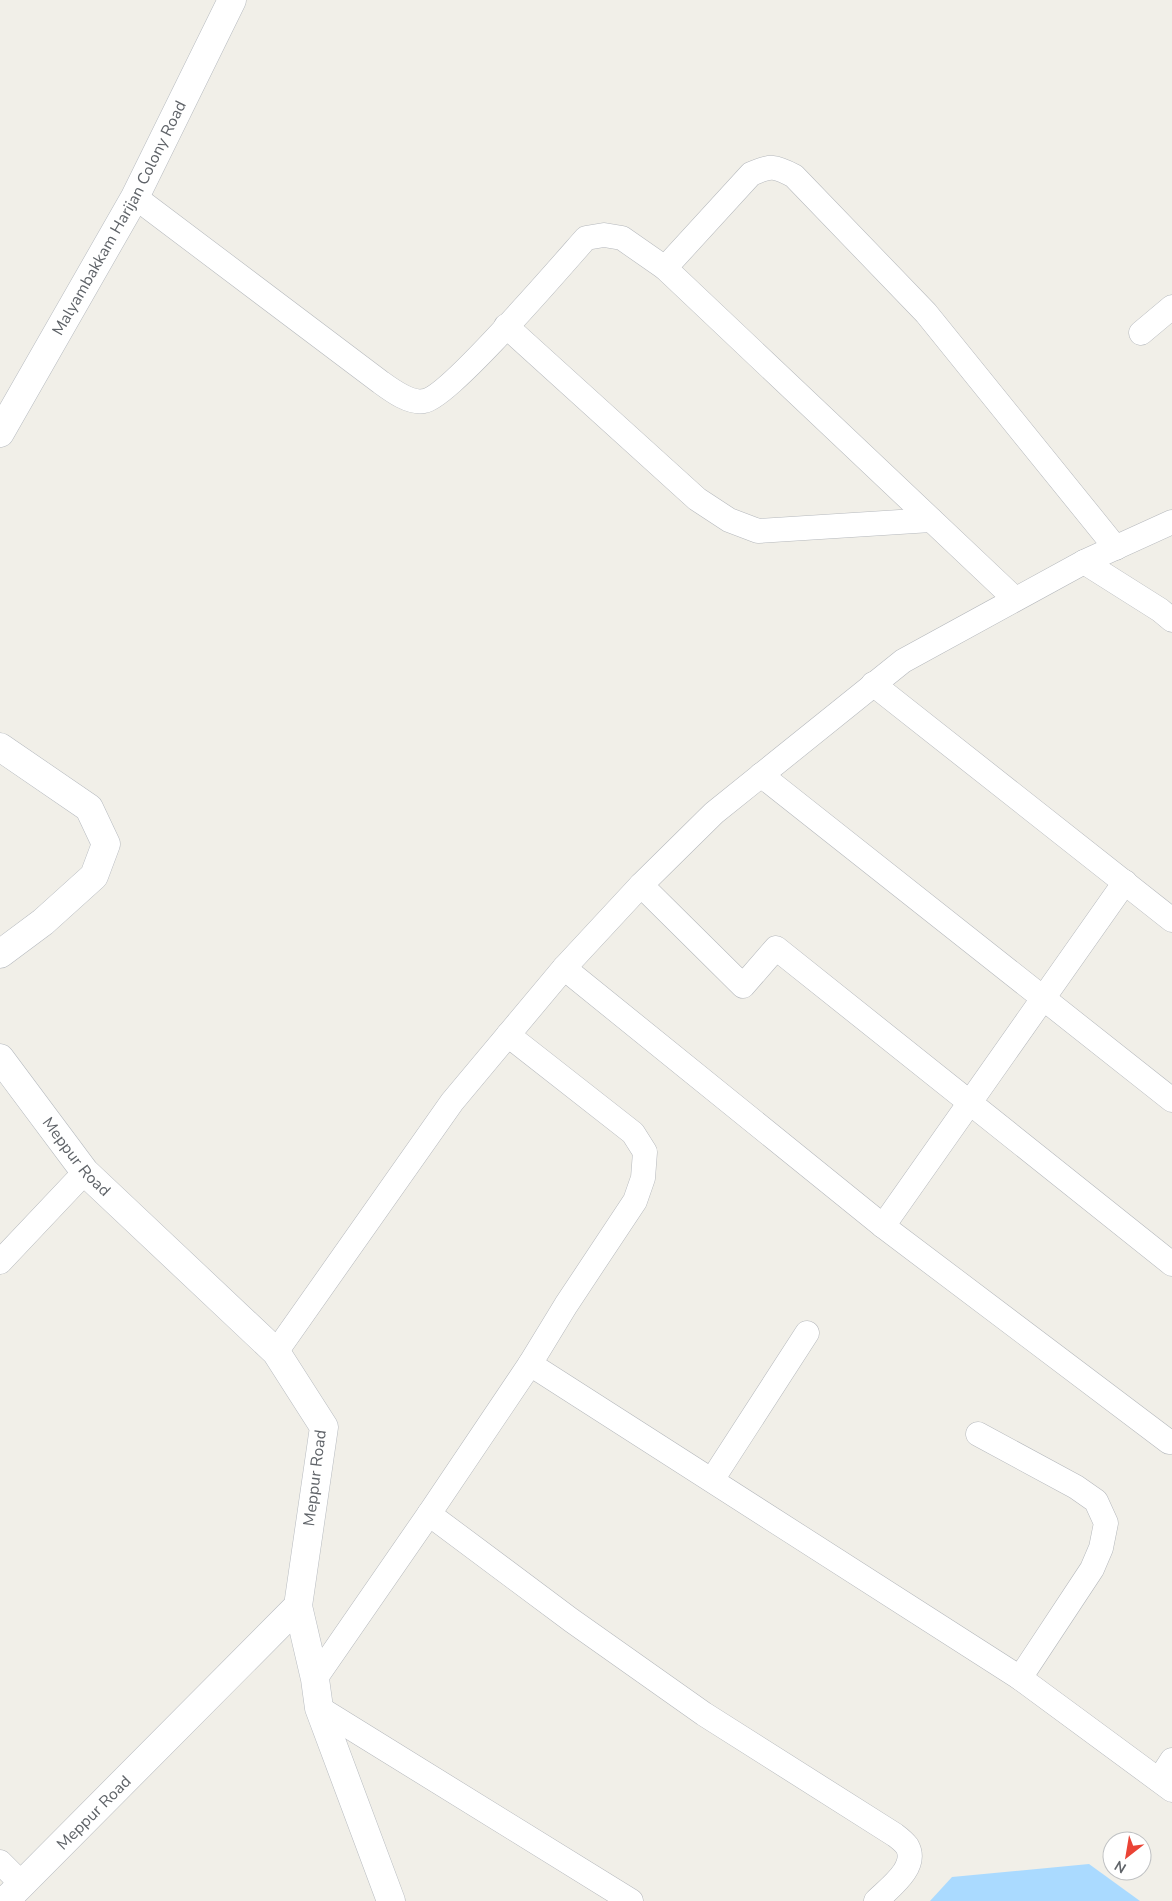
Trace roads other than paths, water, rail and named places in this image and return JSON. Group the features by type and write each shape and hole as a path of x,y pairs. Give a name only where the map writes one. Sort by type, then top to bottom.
{"street":[{"name":"Malyambakkam Harijan Colony Road","path":"0,433 135,197 232,0"},
{"path":"664,268 751,174 763,168 776,167 794,176 926,313 1116,548"},
{"path":"135,197 401,397 424,401 442,391 466,369 586,238 604,235 622,238 664,268 1015,600"},
{"path":"1141,333 1172,307"},
{"path":"506,326 697,499 728,520 758,531 931,520"},
{"path":"276,1352 452,1102 564,968 641,885 714,813 903,661 1084,562 1172,522"},
{"path":"1084,562 1160,610 1172,620"},
{"path":"873,684 1172,920"},
{"path":"0,747 89,808 106,844 94,876 43,922 0,954"},
{"path":"761,775 1172,1100"},
{"path":"883,1226 1125,882"},
{"path":"641,885 743,986 776,948 1172,1264"},
{"path":"564,968 883,1226 1169,1442"},
{"path":"314,1679 429,1514 530,1364 566,1305 635,1201 643,1178 645,1152 633,1134 508,1034"},
{"name":"Meppur Road","path":"0,1058 85,1172 276,1352 324,1427 298,1606 14,1893"},
{"path":"0,1262 85,1172"},
{"path":"712,1480 806,1333"},
{"path":"530,1364 1020,1678 1166,1785 1172,1760"},
{"path":"978,1434 1076,1487 1096,1501 1106,1524 1101,1548 1092,1569 1020,1678"},
{"path":"429,1514 571,1620 704,1714 895,1835 907,1846 910,1860 905,1872 876,1901"},
{"path":"298,1606 319,1708 391,1901"},
{"path":"319,1708 631,1901"},
{"path":"0,1862 14,1893"}],"water":[{"path":"1089,1864 1102,1873 1102,1881 1112,1881 1140,1901 930,1901 952,1877"}]}
